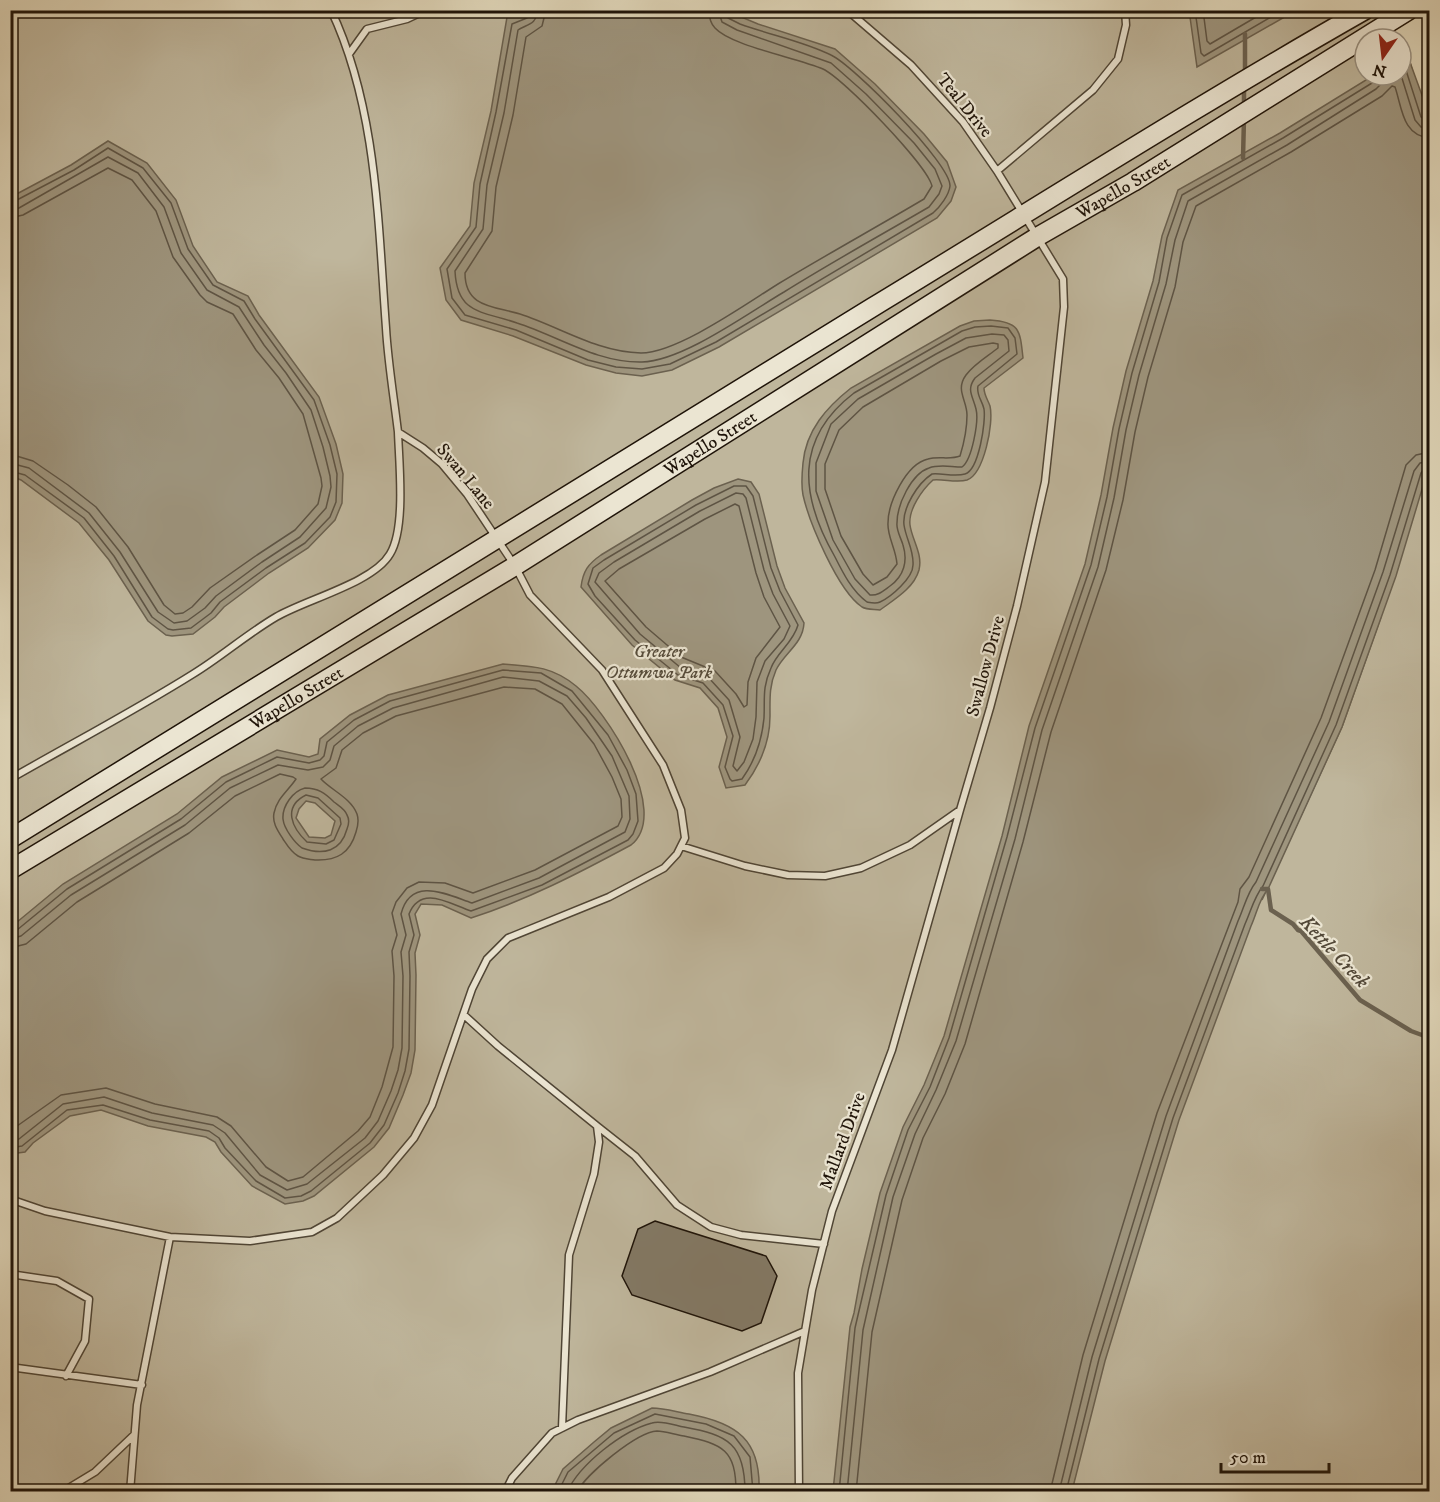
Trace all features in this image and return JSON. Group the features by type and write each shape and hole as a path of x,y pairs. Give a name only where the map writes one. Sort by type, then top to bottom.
{"main road":[{"name":"Wapello Street","path":"10,839 1023,215 1365,10"},
{"name":"Wapello Street","path":"10,870 515,566 1037,237 1133,182 1409,10"}],"lane":[{"path":"10,778 194,674 276,617 370,576 390,554 398,532 398,432 386,331 373,165 355,70 331,10"},
{"path":"349,54 367,29 407,19 426,10"},
{"name":"Teal Drive","path":"847,10 911,65 963,122 997,171 1037,237"},
{"path":"997,171 1094,90 1106,75 1118,59 1126,25 1125,10"},
{"name":"Swallow Drive","path":"960,810 1011,628 1045,482 1064,307 1063,279 1037,237"},
{"name":"Swan Lane","path":"398,432 442,464 467,494 515,566 530,594 602,670 663,765 681,810 685,838 681,846"},
{"path":"10,1199 45,1211 170,1237 250,1241 312,1232 337,1218 383,1175 414,1138 432,1105 472,989 487,959 508,938 609,897 664,868 681,846 745,866 788,875 825,876 861,868 910,845 960,810"},
{"name":"Mallard Drive","path":"799,1491 798,1374 824,1244 832,1211 892,1050 960,810"},
{"path":"464,1015 635,1156 678,1205 711,1227 741,1235 824,1244"},
{"path":"562,1428 569,1255 594,1174 599,1142 597,1126"},
{"path":"130,1491 142,1385 170,1237"},
{"path":"10,1274 57,1281 88,1299 85,1341 66,1376"},
{"path":"505,1491 512,1478 552,1433 578,1420 710,1372 805,1331"},
{"path":"10,1367 142,1385"},
{"path":"62,1491 96,1472 135,1435"}],"green space":[{"name":"Greater Ottumwa Park","path":"10,11 1376,11 1389,27 1353,27 1353,87 1413,87 1413,72 1430,132 1429,1491 11,1491","holes":["1381,617 1342,727 1262,900"]}],"water":[{"path":"1189,10 1295,10 1295,11 1197,67"},
{"path":"533,11 727,11 758,24 835,49 875,84 924,134 947,162 956,187 951,201 937,218 719,347 672,370 642,376 616,373 586,365 513,336 461,320 446,300 440,268 470,226 474,183 491,111 507,17"},
{"path":"1413,70 1423,98 1429,125 1429,466 1396,576 1342,727 1260,902 1179,1120 1105,1361 1072,1491 833,1491 850,1327 880,1193 903,1127 924,1085 944,1036 1002,836 1029,726 1085,564 1126,371 1153,281 1162,236 1178,190 1280,133 1355,87 1413,87"},
{"path":"108,141 147,163 176,200 193,246 217,282 248,296 259,315 319,397 336,444 343,474 342,503 335,520 308,548 269,573 193,634 166,635 148,621 109,560 79,523 21,480 11,476 11,197 71,165"},
{"path":"990,320 1007,323 1017,329 1023,358 984,388 991,414 983,458 973,476 967,480 933,480 925,489 911,512 910,519 911,531 920,558 917,576 903,593 880,610 864,608 853,599 834,572 806,507 802,479 808,440 826,411 851,388 960,326 974,321"},
{"path":"738,479 751,482 759,494 777,566 785,588 804,623 797,643 779,664 772,682 770,725 760,761 745,785 726,788 719,767 727,737 718,708 700,688 675,680 632,645 581,587 587,568 601,555 692,500"},
{"path":"503,664 532,667 558,674 589,698 603,716 630,762 640,787 644,810 642,830 631,845 552,885 492,911 471,918 442,905 421,904 415,914 420,935 415,953 415,1050 411,1073 403,1095 389,1128 374,1147 314,1196 303,1201 285,1204 252,1186 221,1152 215,1142 206,1137 148,1126 101,1110 70,1116 33,1143 25,1152 11,1154 11,927 63,884 177,814 222,777 277,750 309,757 318,754 320,739 350,715 388,695","holes":["306,801 315,803 335,821 331,835 325,838 309,837 296,818 299,809"]},
{"path":"652,1408 706,1418 733,1429 743,1437 756,1459 759,1491 552,1491 563,1469 594,1442 611,1428"}],"building":[{"path":"655,1221 766,1256 777,1276 761,1323 742,1331 632,1295 622,1276 638,1229"}],"waterway":[{"path":"1245,34 1245,74"},
{"path":"1244,85 1244,107"},
{"path":"1243,158 1244,118"},
{"name":"Kettle Creek","path":"1262,889 1268,889 1271,910 1301,931 1360,1000 1411,1031 1430,1038"}]}
